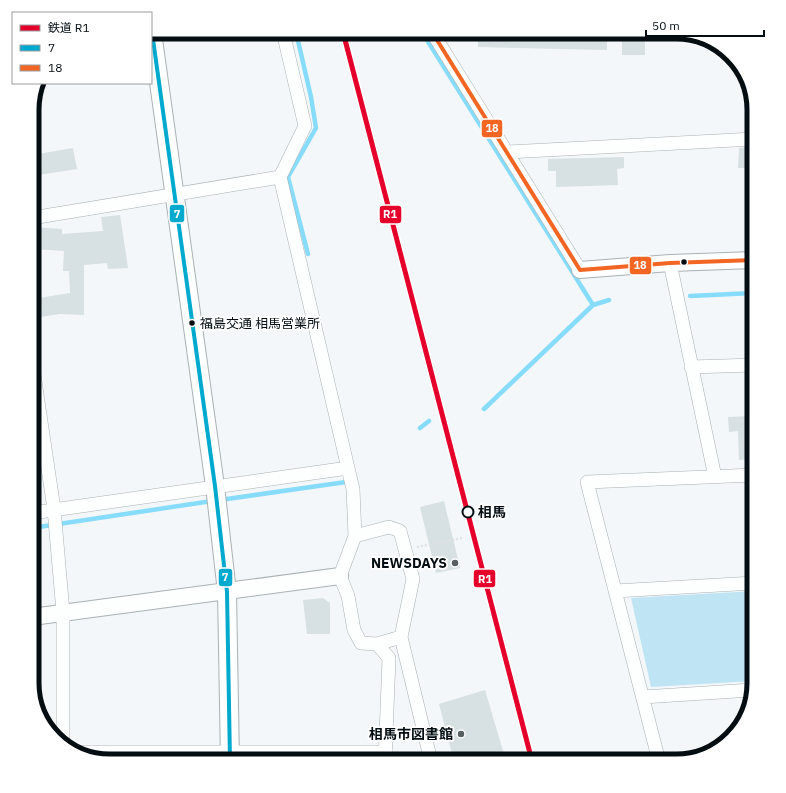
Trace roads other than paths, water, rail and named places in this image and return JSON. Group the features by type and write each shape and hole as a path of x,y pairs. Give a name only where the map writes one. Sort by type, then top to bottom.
{"main road":[{"path":"153,39 216,497 227,592 230,754"}],"street":[{"path":"285,39 305,126 280,177 353,489 355,536 340,576 348,596 354,630 361,643 377,644 401,637"},
{"path":"436,39 580,270 670,263 747,260"},
{"path":"507,152 747,139"},
{"path":"39,217 174,196 280,177"},
{"path":"670,263 715,477"},
{"path":"691,367 747,365"},
{"path":"39,410 54,513 63,612 63,736"},
{"path":"39,513 54,513 216,497 348,468"},
{"path":"657,754 587,482 747,475"},
{"path":"355,536 389,527 400,531 413,579 401,637 429,754"},
{"path":"39,616 340,576"},
{"path":"615,591 747,583"},
{"path":"377,644 389,658 386,754"},
{"path":"643,697 746,690"},
{"path":"95,753 136,754"}],"waterway":[{"path":"298,39 311,97 316,128 288,177 308,254"},
{"path":"426,39 593,305"},
{"path":"690,296 747,293"},
{"path":"484,409 593,305 609,300"},
{"path":"420,428 429,421"},
{"path":"220,500 346,482"},
{"path":"39,527 212,501"}],"rail line":[{"name":"R1","path":"345,39 530,754"}],"place":[{"name":"福島交通 相馬営業所","path":"192,323"},
{"name":"相馬","path":"468,512"},
{"name":"NEWSDAYS","path":"455,563"},
{"name":"相馬市図書館","path":"461,734"}]}
